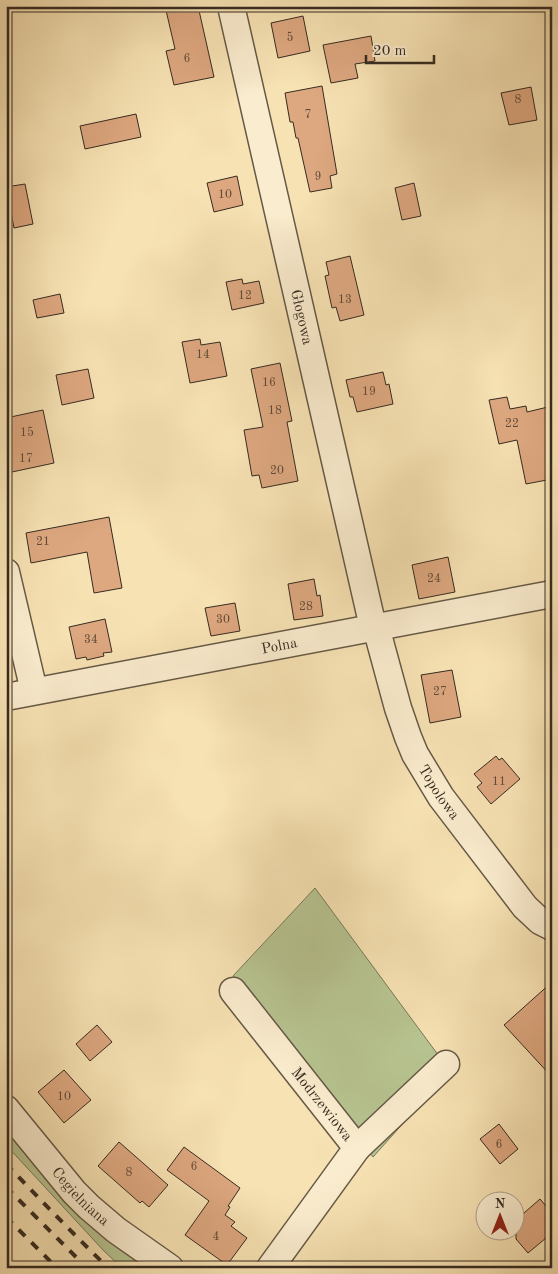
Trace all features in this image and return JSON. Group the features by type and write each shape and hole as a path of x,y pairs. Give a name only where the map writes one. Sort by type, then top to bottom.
{"street":[{"name":"Głogowa","path":"231,6 375,627"},
{"path":"6,572 34,691"},
{"name":"Polna","path":"6,696 552,594"},
{"name":"Topolowa","path":"375,627 408,738 432,785 525,907 540,921 552,927"},
{"name":"Modrzewiowa","path":"233,990 357,1148 270,1268"},
{"path":"357,1148 446,1064"},
{"name":"Cegielniana","path":"6,1109 74,1192 89,1207 116,1230 170,1268"}],"green space":[{"path":"315,888 450,1071 373,1157 233,976"},
{"path":"6,1125 151,1268 122,1268 103,1250 6,1145"}],"building":[{"path":"165,6 198,6 214,77 174,85 166,51 175,49"},
{"path":"303,16 310,51 278,58 271,23"},
{"path":"371,36 375,61 355,64 358,78 331,83 323,45"},
{"path":"322,86 337,174 330,176 332,188 310,192 298,138 296,138 293,122 290,122 285,93"},
{"path":"531,87 537,120 509,125 501,93"},
{"path":"136,114 141,137 85,149 80,126"},
{"path":"237,176 243,205 214,212 207,183"},
{"path":"414,183 421,216 402,220 395,188"},
{"path":"25,184 33,224 14,228 6,187"},
{"path":"350,256 364,315 340,321 336,307 332,308 325,276 329,275 326,262"},
{"path":"242,279 243,284 259,281 264,303 232,310 226,282"},
{"path":"60,294 64,313 37,318 33,300"},
{"path":"200,339 201,345 220,342 227,376 190,383 182,342"},
{"path":"280,363 292,421 287,422 298,481 262,488 259,475 252,476 244,430 263,427 251,369"},
{"path":"88,369 94,398 62,405 56,375"},
{"path":"383,372 386,385 389,384 393,404 357,412 353,397 350,397 346,380"},
{"path":"507,397 510,409 526,406 527,412 552,406 552,479 526,484 517,440 499,444 489,400"},
{"path":"43,410 54,463 12,472 6,447 6,418"},
{"path":"109,517 122,588 94,593 87,552 31,563 26,533"},
{"path":"448,557 455,592 419,599 412,565"},
{"path":"314,579 317,596 320,595 323,616 294,620 288,584"},
{"path":"235,603 240,631 211,636 205,608"},
{"path":"105,619 112,652 103,653 104,656 87,660 86,657 76,659 69,627"},
{"path":"452,670 461,717 430,723 421,675"},
{"path":"496,756 499,760 502,758 520,779 491,804 477,787 482,783 474,774"},
{"path":"552,982 552,1077 504,1025"},
{"path":"97,1025 112,1042 90,1061 76,1044"},
{"path":"64,1070 91,1100 64,1123 38,1092"},
{"path":"499,1124 518,1149 500,1164 480,1139"},
{"path":"119,1142 168,1185 149,1207 142,1201 140,1203 98,1166"},
{"path":"184,1147 240,1188 228,1206 230,1207 225,1215 235,1222 231,1226 247,1238 227,1265 185,1235 209,1201 167,1170"},
{"path":"540,1199 552,1213 552,1233 528,1253 519,1242 526,1242 526,1211"}],"railway":[{"path":"6,1164 108,1268"},
{"path":"6,1187 87,1268"},
{"path":"6,1217 57,1268"}]}
